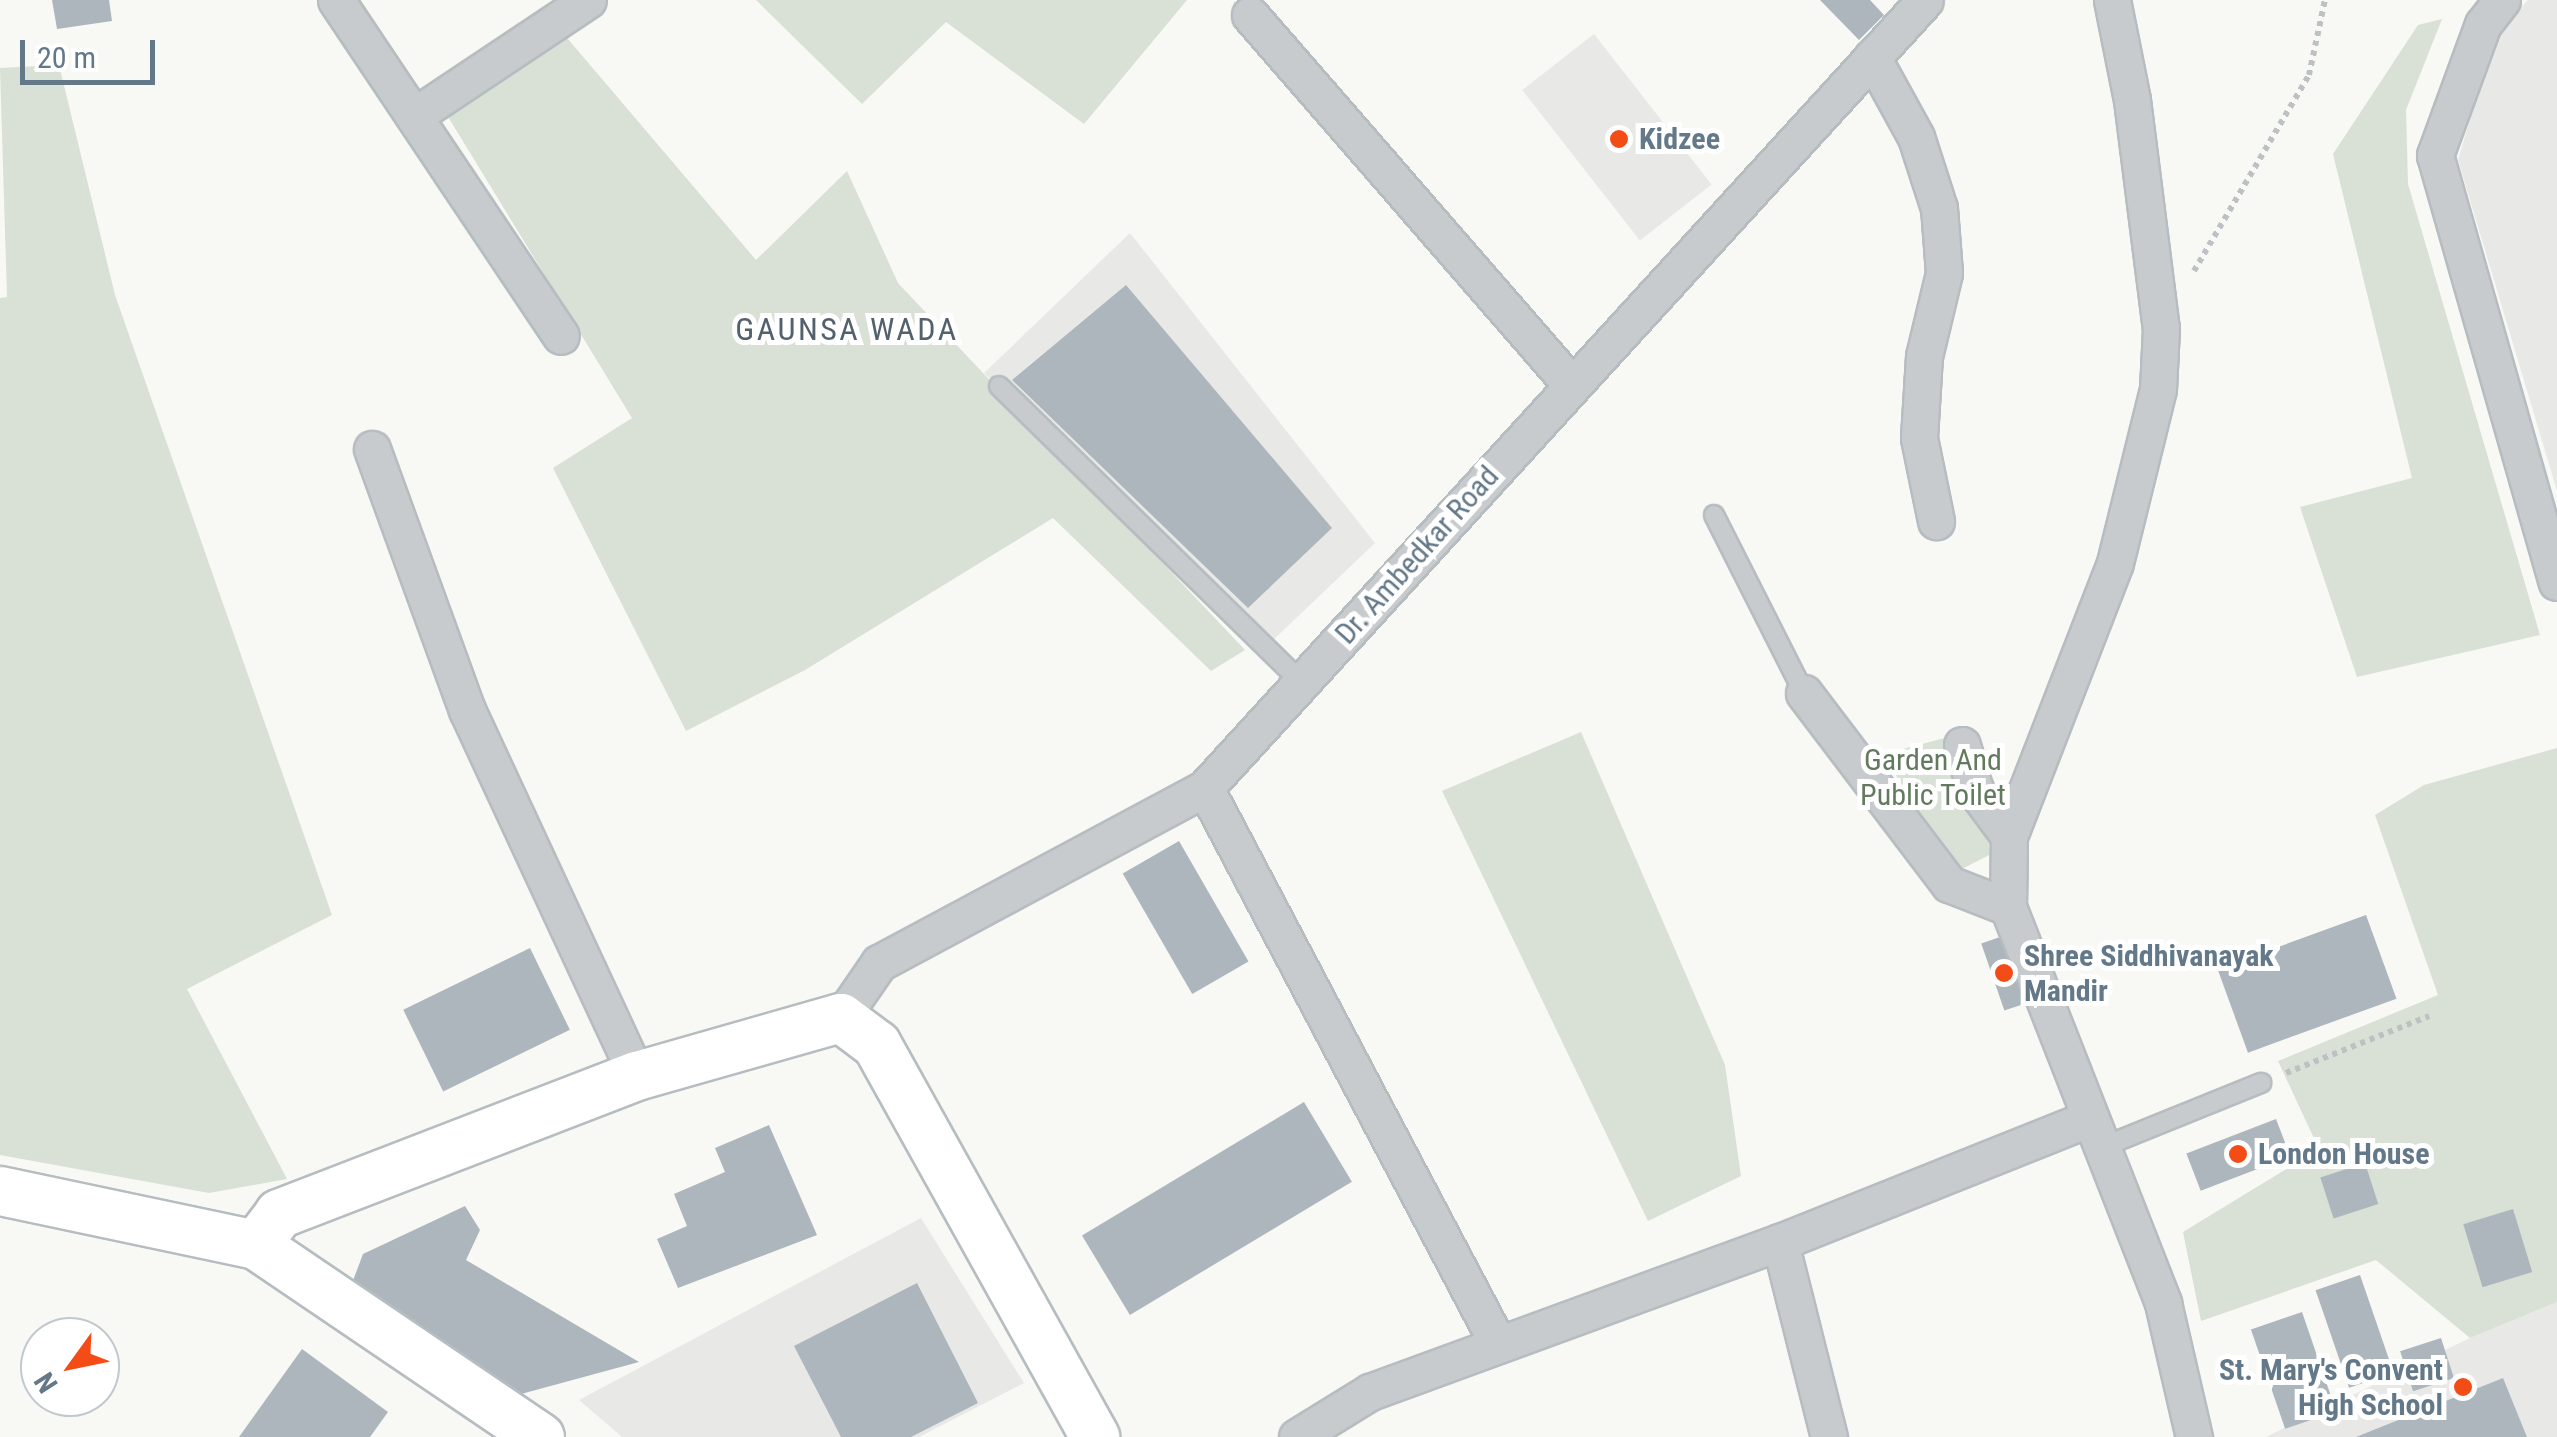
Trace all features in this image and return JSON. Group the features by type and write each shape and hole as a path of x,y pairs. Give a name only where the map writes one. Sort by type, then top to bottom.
{"main road":[{"path":"256,1245 280,1214 637,1076 841,1018 877,1044 1094,1437"},
{"path":"0,1192 256,1245 540,1437"}],"street":[{"path":"336,0 561,336"},
{"path":"414,116 588,0"},
{"name":"Dr. Ambedkar Road","path":"841,1018 879,963 1205,788 1925,0"},
{"path":"2112,0 2132,100 2160,328 2158,389 2114,564 2009,836 2008,908 2162,1303 2194,1437"},
{"path":"2502,0 2483,24 2435,154 2557,582"},
{"path":"1250,15 1572,386"},
{"path":"1872,57 1916,137 1939,208 1944,273 1924,356 1919,438 1936,520"},
{"path":"372,450 468,710 637,1076"},
{"path":"1804,693 1949,884 2008,908"},
{"path":"1962,745 1975,790 2009,836"},
{"path":"1205,788 1498,1342"},
{"path":"1297,1437 1370,1392 1498,1342 2094,1133"},
{"path":"1780,1242 1829,1437"}],"lane":[{"path":"999,386 1301,682"},
{"path":"1714,516 1804,693"},
{"path":"2094,1133 2261,1084"}],"path":[{"path":"2160,328 2309,75 2326,0"},
{"path":"2261,1084 2429,1016"}],"shaded area":[{"path":"2528,0 2557,0 2557,491 2458,160 2495,35"},
{"name":"Kidzee","path":"1594,34 1712,185 1640,241 1522,90"},
{"path":"1130,233 1375,543 1268,645 984,373"},
{"path":"921,1218 1024,1383 919,1437 622,1437 579,1400"},
{"name":"St. Mary's Convent High School","path":"2557,1302 2557,1437 2266,1437 2470,1338"}],"green space":[{"path":"756,0 1187,0 1084,124 946,22 862,104"},
{"path":"2442,19 2406,110 2408,184 2540,635 2357,677 2300,507 2412,478 2333,154 2418,25"},
{"path":"562,32 756,260 847,171 898,283 1245,650 1211,671 1053,518 805,670 686,731 553,468 632,418 442,107"},
{"path":"59,65 115,295 332,915 187,989 287,1179 209,1193 0,1155 0,298 7,297 0,68"},
{"path":"1581,732 1725,1065 1741,1176 1648,1221 1442,791"},
{"name":"Garden And Public Toilet","path":"1952,736 1995,852 1952,874 1884,754"},
{"path":"2557,748 2557,1302 2470,1338 2376,1260 2201,1321 2183,1232 2319,1149 2278,1061 2438,995 2375,815 2424,785"}],"building":[{"path":"52,0 109,0 112,21 57,29"},
{"path":"1820,0 1870,0 1884,15 1859,40"},
{"path":"1126,285 1332,528 1248,608 1012,380"},
{"path":"1179,841 1248,961 1192,994 1123,874"},
{"path":"2366,915 2396,999 2248,1053 2218,969"},
{"name":"Shree Siddhivanayak Mandir","path":"2003,936 2026,1003 2004,1011 1981,943"},
{"path":"530,948 570,1030 443,1092 403,1010"},
{"path":"1304,1102 1352,1182 1130,1315 1082,1235"},
{"name":"London House","path":"2276,1119 2290,1156 2201,1191 2186,1153"},
{"path":"769,1125 817,1235 678,1288 657,1239 687,1226 674,1194 725,1172 715,1148"},
{"path":"2365,1163 2378,1204 2334,1218 2320,1178"},
{"path":"465,1206 480,1230 466,1260 639,1362 521,1394 351,1286 363,1254"},
{"path":"2513,1209 2532,1272 2483,1287 2463,1224"},
{"path":"2360,1275 2394,1372 2349,1388 2316,1290"},
{"path":"917,1283 978,1403 911,1437 841,1437 794,1346"},
{"path":"2302,1312 2336,1411 2285,1429 2251,1330"},
{"path":"2441,1338 2454,1378 2413,1391 2400,1351"},
{"path":"302,1349 388,1412 370,1437 239,1437"},
{"path":"2503,1378 2527,1437 2356,1437"}],"place":[{"name":"Kidzee","path":"1619,139"},
{"name":"Shree Siddhivanayak Mandir","path":"2004,973"},
{"name":"London House","path":"2238,1154"},
{"name":"St. Mary's Convent High School","path":"2463,1387"}],"district":[{"name":"GAUNSA WADA","path":"847,329"}]}
